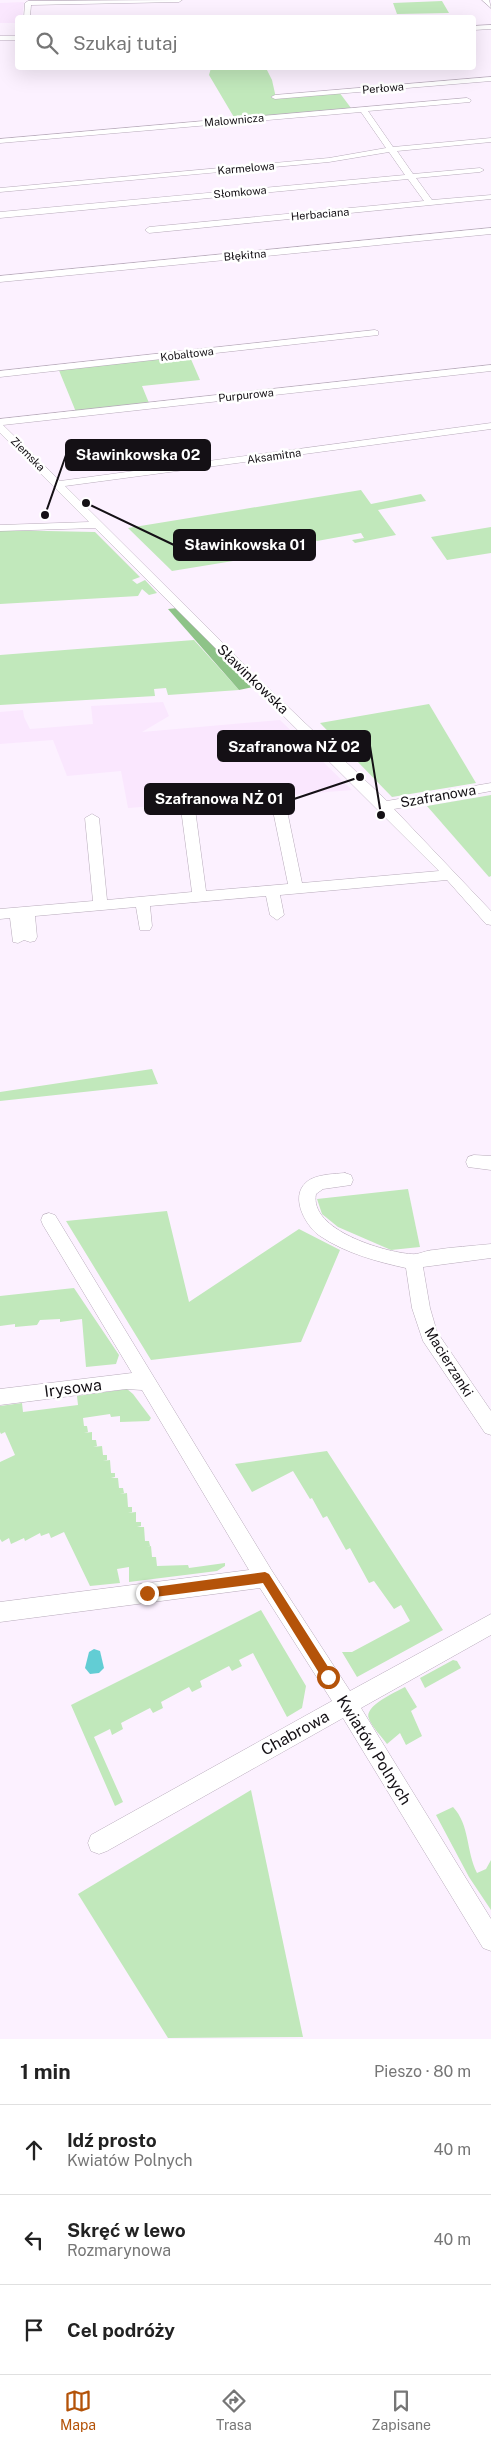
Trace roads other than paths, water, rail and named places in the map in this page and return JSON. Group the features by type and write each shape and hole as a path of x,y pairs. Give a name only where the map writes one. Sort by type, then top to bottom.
{"street":[{"path":"27,15 28,3 179,0"},
{"path":"485,0 491,6"},
{"path":"476,28 491,27"},
{"path":"0,38 15,38"},
{"name":"Perłowa","path":"275,96 491,79"},
{"name":"Malownicza","path":"0,141 467,100"},
{"path":"363,109 430,204"},
{"name":"Karmelowa","path":"0,190 329,160 392,149 491,140"},
{"name":"Słomkowa","path":"0,216 480,170"},
{"name":"Herbaciana","path":"149,230 491,197"},
{"name":"Błękitna","path":"0,279 491,231"},
{"name":"Kobaltowa","path":"0,374 374,333"},
{"name":"Purpurowa","path":"0,422 491,368"},
{"name":"Aksamitna","path":"58,484 491,426"},
{"name":"Ziemska","path":"0,427 97,525"},
{"path":"0,528 97,525"},
{"name":"Sławinkowska","path":"97,525 260,687 384,806 452,876 491,920"},
{"name":"Szafranowa","path":"384,806 491,787"},
{"path":"278,801 296,889"},
{"path":"188,809 200,897"},
{"path":"92,818 100,905"},
{"path":"0,914 452,876"},
{"path":"267,891 272,915"},
{"path":"146,901 150,926"},
{"path":"23,912 24,937"},
{"path":"474,1162 491,1163"},
{"path":"345,1180 316,1184 308,1192 307,1200 311,1216 328,1232 388,1258 414,1262 431,1258 491,1251"},
{"name":"Kwiatów Polnych","path":"49,1220 265,1578 491,1940"},
{"name":"Macierzanki","path":"414,1262 421,1308 429,1335 491,1427"},
{"name":"Irysowa","path":"0,1396 126,1381 146,1382"},
{"path":"0,1612 265,1578"},
{"name":"Chabrowa","path":"99,1843 491,1624"}],"water":[{"path":"94,1649 100,1651 104,1668 99,1673 90,1674 85,1668 89,1652"}],"place":[{"name":"Sławinkowska 01","path":"86,503"},
{"name":"Sławinkowska 02","path":"45,515"},
{"name":"Szafranowa NŻ 01","path":"360,777"},
{"name":"Szafranowa NŻ 02","path":"381,815"}]}
